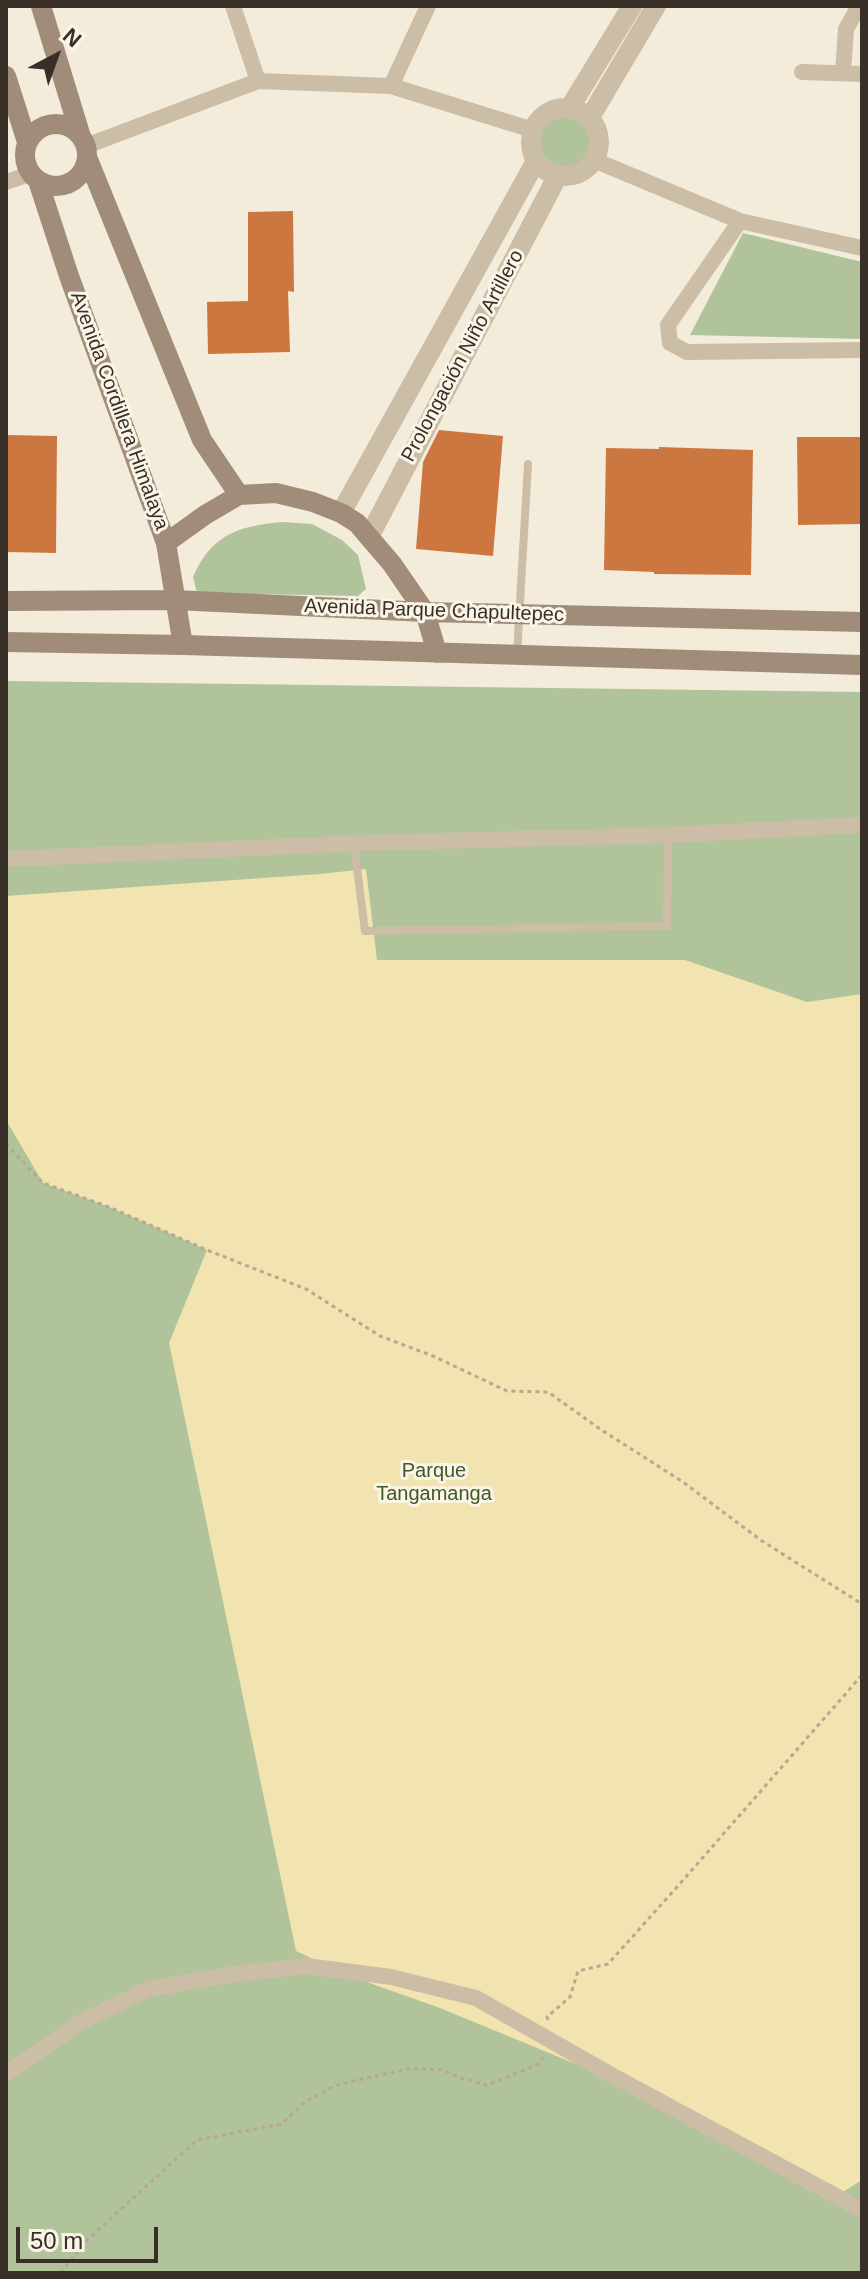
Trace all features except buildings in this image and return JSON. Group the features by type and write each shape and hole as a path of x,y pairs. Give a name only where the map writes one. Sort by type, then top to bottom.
{"main road":[{"path":"41,6 85,147 202,440 239,495"},
{"path":"6,76 27,142"},
{"path":"52,124 73,129 85,147 85,168 79,177 60,186 48,186 34,177 25,164 24,153 33,133 52,124"},
{"name":"Avenida Cordillera Himalaya","path":"34,177 166,543 183,645"},
{"path":"166,543 239,495 276,493 341,513 357,523 392,564 425,612 437,653"},
{"name":"Avenida Parque Chapultepec","path":"6,601 175,600 425,612 862,622"},
{"name":"Avenida Parque Chapultepec","path":"6,642 862,665"}],"street":[{"path":"233,6 258,81"},
{"path":"391,86 428,6"},
{"path":"569,109 632,6"},
{"path":"589,119 656,6"},
{"path":"843,72 846,29 859,6"},
{"path":"802,72 862,74"},
{"path":"85,147 258,81 391,86 533,130"},
{"path":"558,109 580,112 589,119 598,138 598,150 594,160 578,174 565,176 550,173 536,161 531,140 539,120 558,109"},
{"path":"594,160 740,221 862,248"},
{"name":"Prolongación Niño Artillero","path":"341,513 536,161"},
{"name":"Prolongación Niño Artillero","path":"369,537 558,175"},
{"path":"6,182 34,177"},
{"path":"740,221 668,325 670,343 687,352 862,350"},
{"path":"6,859 862,825"},
{"path":"6,2074 81,2022 149,1989 234,1974 306,1966 391,1977 476,1998 862,2210"}],"lane":[{"path":"517,655 528,464"},
{"path":"354,844 365,931 667,926 668,835"}],"path":[{"path":"6,1144 43,1183 109,1207 306,1289 380,1336 433,1356 507,1391 548,1392 683,1482 762,1541 862,1604"}],"green space":[{"path":"565,108 589,118 599,142 589,166 565,176 541,166 531,142 541,118"},
{"path":"743,233 862,262 862,339 690,335"},
{"path":"282,522 312,524 342,540 358,555 366,589 358,596 197,593 193,577 217,542 252,526"},
{"name":"Parque Tangamanga","path":"6,681 862,692 862,2273 6,2273"}],"sand":[{"path":"366,869 377,960 685,960 807,1002 862,994 862,2180 830,2200 588,2069 440,2008 347,1975 296,1951 169,1343 207,1250 109,1207 43,1183 6,1120 6,896"}]}
